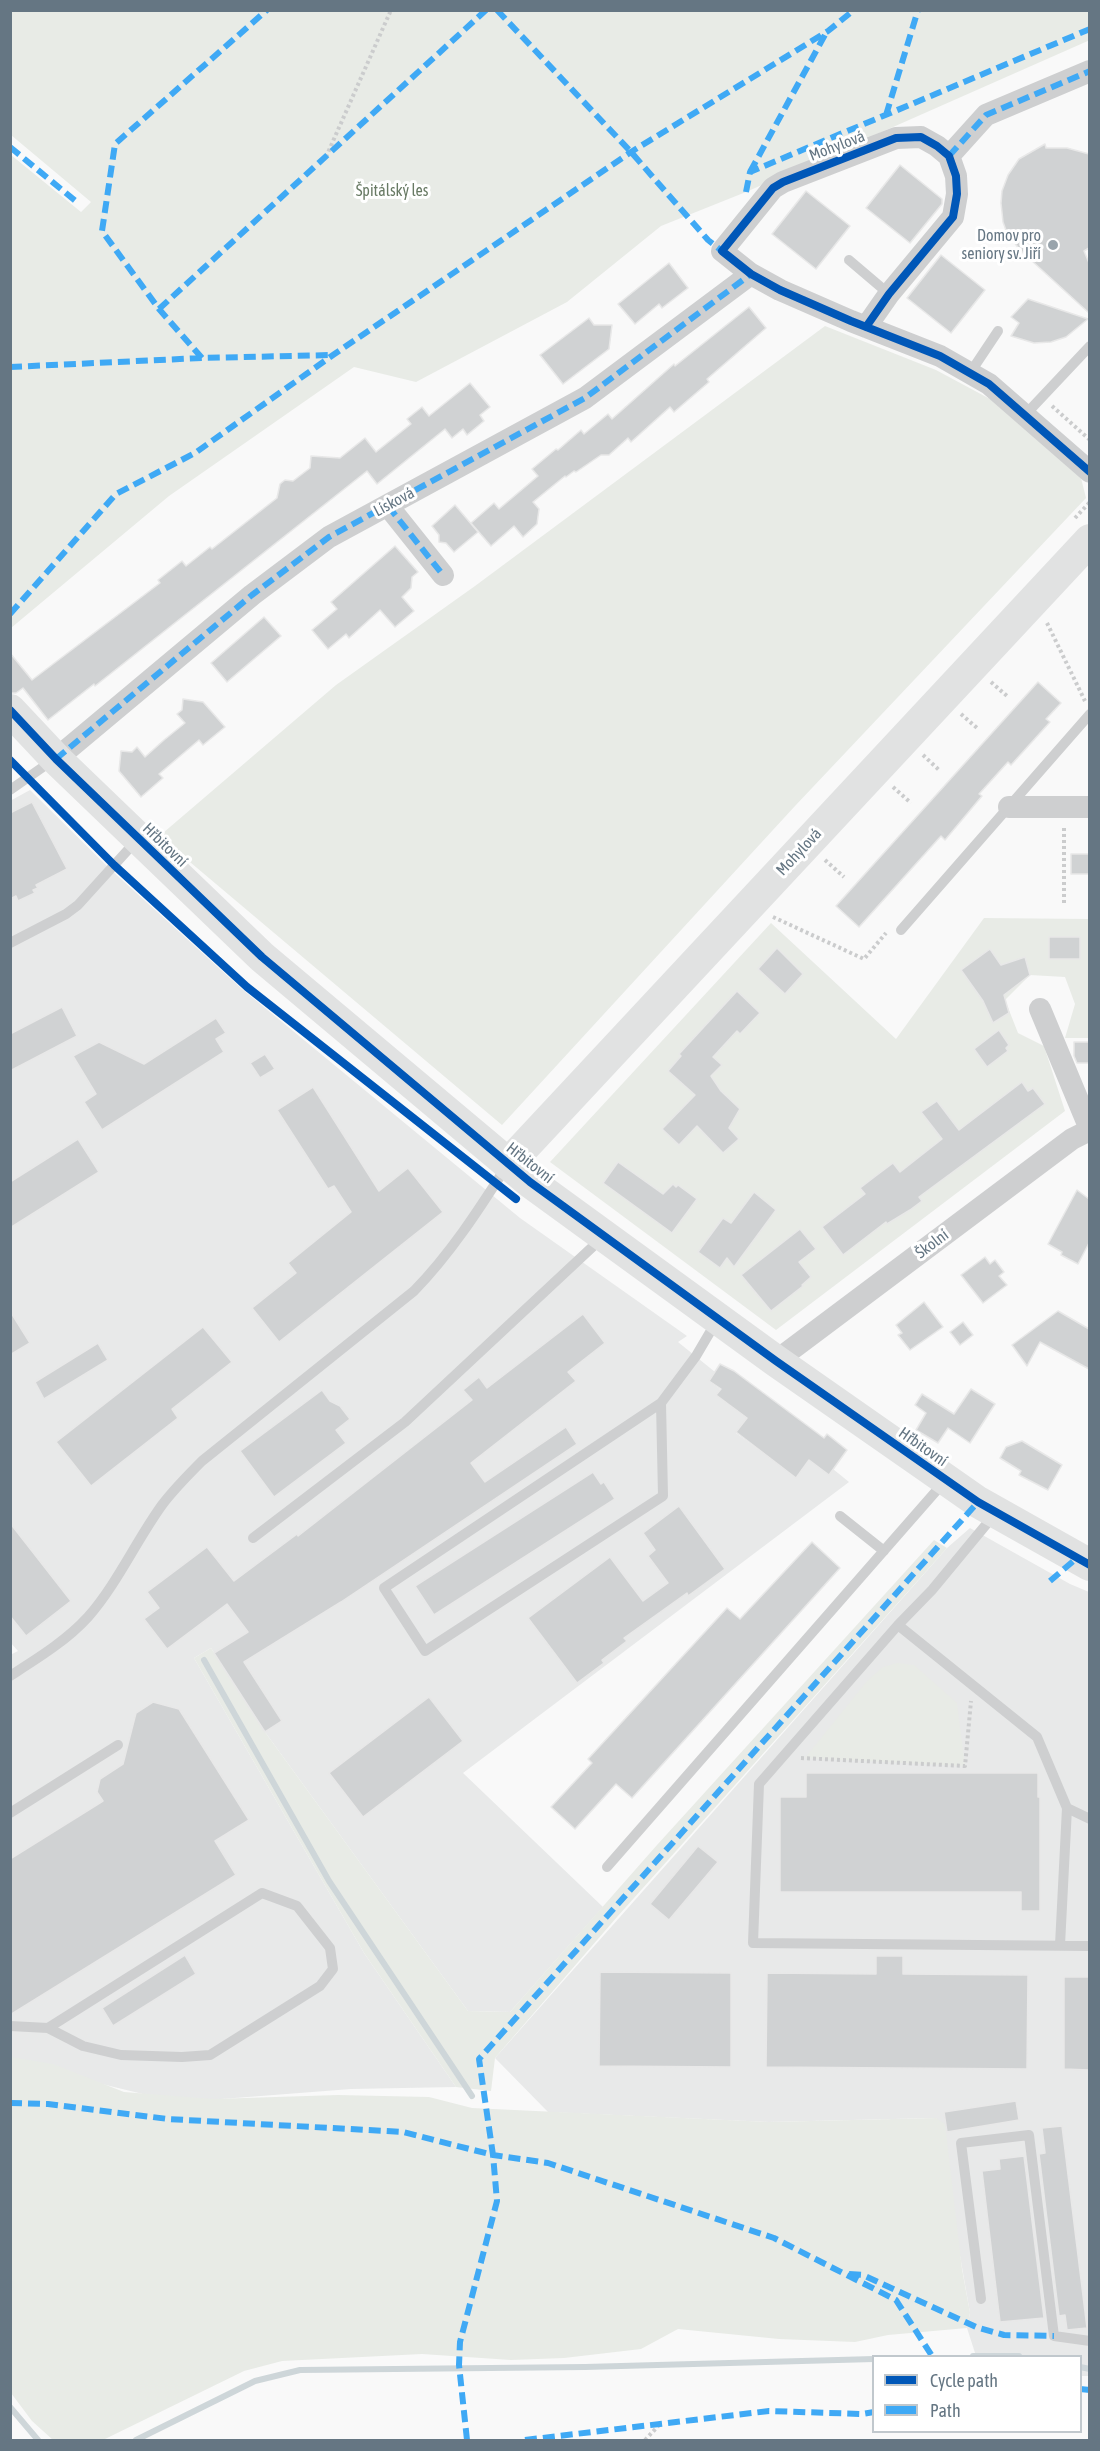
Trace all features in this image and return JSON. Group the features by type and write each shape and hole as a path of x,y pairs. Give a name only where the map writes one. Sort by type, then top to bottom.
{"street":[{"path":"867,327 889,294 953,217 957,194 956,176 949,156 986,115 1089,71"},
{"name":"Mohylová","path":"949,156 921,137 896,138 783,182 773,188 722,251 780,290 940,356 989,384 1026,414 1089,472"},
{"name":"Lísková","path":"56,759 279,573 329,537 585,398 752,273"},
{"path":"388,506 443,575"},
{"name":"Mohylová","path":"508,1164 1089,540"},
{"name":"Hřbitovní","path":"10,710 56,759 262,957 508,1164 776,1361 946,1480 996,1512 1089,1565"},
{"path":"1009,807 1089,807"},
{"name":"Školní","path":"776,1361 1072,1139 1089,1129 1040,1009"}],"lane":[{"path":"849,260 889,294"},
{"path":"970,373 998,331"},
{"path":"1026,414 1089,346"},
{"path":"901,930 1009,807 1087,710"},
{"path":"10,790 56,759"},
{"path":"10,942 66,914 78,905 138,838"},
{"path":"10,1676 54,1647 88,1617 136,1549 161,1506 180,1482 202,1461 414,1291 432,1272 475,1216 508,1164"},
{"path":"253,1538 405,1422 604,1236"},
{"path":"661,1403 663,1496 425,1651 384,1588 661,1403 696,1356 718,1319"},
{"path":"607,1867 946,1480"},
{"path":"996,1512 932,1590 898,1625 759,1784 753,1943 1089,1946"},
{"path":"840,1516 884,1551"},
{"path":"898,1625 1037,1737 1067,1808 1060,1945"},
{"path":"10,1813 118,1745"},
{"path":"1067,1808 1089,1819"},
{"path":"10,2026 48,2028 83,2046 121,2055 182,2057 210,2055 320,1986 333,1969 330,1948 297,1906 262,1893 48,2028"},
{"path":"981,2299 961,2143 1029,2135 1054,2336 1089,2341"}],"path":[{"path":"326,157 391,10"},
{"path":"1047,623 1085,699 1087,710"},
{"path":"1064,807 1064,903"},
{"path":"772,916 864,959 894,923 901,930"},
{"path":"783,1757 965,1766 972,1685"},
{"path":"645,2440 661,2423"}],"shaded area":[{"path":"30,790 110,869 242,989 520,1218 687,1336 678,1342 715,1372 709,1381 720,1389 717,1395 747,1418 736,1433 796,1477 809,1460 829,1475 833,1469 849,1482 463,1773 603,1907 510,2012 468,2011 265,1732 211,1648 194,1658 364,1953 456,2087 351,2089 196,2101 147,2095 11,2062 10,1655 18,1651 10,1642 10,801"},
{"path":"970,1528 1070,1584 1089,1592 1089,2376 1082,2376 1082,2355 976,2355 967,2328 970,2313 936,2118 769,2122 548,2112 495,2058 947,1548"}],"green space":[{"name":"Špitálský les","path":"1089,10 1090,40 746,192 661,226 567,302 416,382 354,367 169,496 11,628 11,155 81,212 91,202 11,135 10,11"},
{"path":"825,326 936,370 990,399 1081,478 1086,498 795,806 502,1125 184,857 163,833 336,685 475,586"},
{"path":"984,918 1089,919 1089,1038 1065,1038 1075,1004 1065,977 1030,975 1005,1000 1018,1033 1044,1046 1065,1111 776,1330 550,1162 771,923 896,1039"},
{"path":"934,1540 947,1548 617,1917 495,2058 491,2091 456,2087 364,1953 194,1658 211,1648 265,1732 468,2011 510,2012 657,1845"},
{"path":"897,1663 914,1665 957,1703 965,1766 805,1758 867,1681 883,1667"},
{"path":"11,2057 53,2064 124,2092 213,2099 338,2095 429,2097 472,2108 769,2122 936,2118 945,2124 962,2269 970,2313 967,2328 888,2335 855,2342 779,2339 678,2329 641,2349 564,2358 511,2360 422,2354 282,2361 244,2371 103,2440 53,2440 32,2421 11,2393"}],"building":[{"name":"Domov pro seniory sv. Jiří","path":"1045,144 1046,148 1067,148 1089,154 1089,248 1084,251 1089,263 1089,313 1020,250 1007,233 1003,222 1002,191 1008,175 1019,159"},
{"path":"900,165 942,199 942,204 910,243 866,208"},
{"path":"806,191 850,226 816,269 772,234"},
{"path":"941,255 985,290 951,333 907,298"},
{"path":"669,263 688,288 662,308 659,304 635,324 618,304"},
{"path":"1028,299 1088,319 1066,337 1051,342 1034,343 1011,336 1019,323 1011,317"},
{"path":"749,307 766,328 707,379 709,382 674,412 670,407 631,442 628,438 609,455 601,455 576,472 565,476 533,502 539,509 537,524 523,537 514,526 491,546 471,523 494,503 499,509 538,476 532,469 556,449 558,450 581,430 584,434 608,414 612,419 674,364 675,366"},
{"path":"589,318 594,325 612,325 609,349 563,384 540,355"},
{"path":"470,383 490,407 480,415 484,421 467,435 463,429 452,438 445,429 377,484 367,471 95,686 94,684 48,720 23,688 16,693 10,693 10,653 32,680 160,583 158,580 182,561 186,566 210,547 212,549 277,498 280,484 285,480 293,481 310,468 311,456 340,458 365,438 376,452 411,424 407,419 422,407 429,416"},
{"path":"455,505 478,532 454,552 446,543 439,542 439,535 432,526"},
{"path":"395,546 418,572 412,577 411,588 402,597 414,611 395,627 380,610 349,638 346,634 328,649 312,630 337,609 331,602"},
{"path":"264,617 281,636 227,682 211,663"},
{"path":"1038,682 1061,703 1046,719 1050,722 1011,765 1008,762 979,794 982,796 945,840 941,836 859,927 836,906"},
{"path":"183,699 203,702 225,727 203,745 199,740 159,774 163,778 141,797 119,771 121,751 132,752 137,747 145,757 185,723 177,714 182,710"},
{"path":"32,802 67,869 36,885 38,888 33,890 35,893 18,901 16,896 10,899 10,813"},
{"path":"1071,854 1089,854 1089,874 1071,874"},
{"path":"1049,937 1080,937 1080,959 1049,959"},
{"path":"777,948 803,974 785,994 758,969"},
{"path":"990,949 1001,965 1025,957 1030,975 1004,995 1009,1013 993,1023 983,1001 961,970"},
{"path":"737,991 760,1013 740,1034 737,1031 713,1057 722,1065 711,1076 721,1091 740,1109 729,1128 739,1139 723,1153 697,1126 679,1145 662,1129 695,1095 668,1071 681,1056 679,1054"},
{"path":"62,1007 77,1036 10,1071 10,1034"},
{"path":"216,1018 226,1033 216,1039 224,1052 102,1130 84,1102 96,1094 73,1056 99,1042 144,1064"},
{"path":"999,1030 1009,1045 1006,1048 1008,1051 987,1067 974,1049"},
{"path":"1074,1042 1089,1042 1089,1063 1077,1063 1074,1056"},
{"path":"265,1054 275,1069 260,1078 250,1063"},
{"path":"1022,1082 1028,1091 1033,1088 1045,1104 919,1197 922,1201 910,1210 887,1224 886,1222 843,1255 822,1227 865,1194 860,1188 893,1163 900,1172 942,1139 921,1112 937,1101 959,1130"},
{"path":"313,1087 379,1191 408,1168 443,1212 279,1342 252,1308 296,1273 288,1263 351,1212 334,1186 328,1189 277,1110"},
{"path":"78,1139 99,1172 10,1228 10,1182"},
{"path":"618,1162 663,1194 673,1184 676,1187 678,1185 697,1199 672,1233 603,1183"},
{"path":"1077,1190 1089,1199 1089,1243 1078,1264 1061,1255 1062,1252 1048,1244"},
{"path":"754,1192 776,1210 734,1267 727,1258 720,1268 698,1252 723,1218 731,1223"},
{"path":"800,1229 816,1249 799,1262 811,1277 771,1311 741,1275"},
{"path":"985,1257 990,1264 995,1260 1004,1272 999,1276 1007,1285 983,1303 961,1275"},
{"path":"924,1302 943,1327 910,1350 898,1335 902,1333 896,1325"},
{"path":"10,1311 30,1343 10,1355"},
{"path":"1058,1311 1089,1329 1089,1369 1040,1342 1027,1366 1012,1345"},
{"path":"583,1314 605,1343 568,1372 576,1381 471,1463 485,1482 566,1427 577,1444 341,1602 244,1662 282,1721 265,1732 214,1653 248,1632 227,1604 167,1649 144,1619 159,1608 147,1592 207,1547 234,1581 297,1534 298,1536 472,1400 463,1390 479,1377 487,1388"},
{"path":"963,1322 973,1335 960,1345 950,1332"},
{"path":"203,1327 232,1362 172,1409 178,1418 91,1486 56,1442"},
{"path":"98,1343 108,1360 44,1399 35,1382"},
{"path":"720,1364 734,1371 824,1438 827,1434 847,1450 829,1475 809,1460 796,1478 736,1432 747,1418 716,1395 721,1389 709,1381"},
{"path":"971,1389 995,1404 970,1443 948,1428 938,1443 916,1430 926,1413 915,1405 922,1394 954,1414"},
{"path":"322,1390 330,1401 340,1406 350,1419 336,1430 346,1443 274,1497 240,1451"},
{"path":"1022,1441 1062,1465 1048,1490 1019,1475 1021,1471 1000,1458 1006,1447"},
{"path":"593,1472 601,1484 604,1482 615,1499 434,1615 415,1586"},
{"path":"679,1506 725,1569 624,1638 627,1641 602,1660 604,1663 577,1683 528,1618 610,1557 643,1601 668,1583 648,1556 655,1550 643,1533"},
{"path":"10,1523 71,1601 26,1636 10,1616"},
{"path":"812,1542 840,1568 632,1798 616,1784 575,1829 551,1807 592,1763 588,1759 727,1608 740,1619"},
{"path":"429,1697 463,1741 363,1817 329,1773"},
{"path":"153,1702 179,1709 249,1820 215,1841 236,1875 10,2015 10,1859 103,1801 97,1792 100,1779 123,1764 136,1713"},
{"path":"806,1773 1038,1773 1040,1911 1021,1911 1021,1892 780,1892 780,1797 806,1797"},
{"path":"698,1846 718,1862 669,1920 650,1904"},
{"path":"185,1955 196,1974 113,2026 102,2008"},
{"path":"876,1956 903,1956 903,1974 1028,1975 1027,2069 766,2067 767,1973 876,1974"},
{"path":"600,1972 731,1973 731,2067 599,2066"},
{"path":"1064,1977 1089,1977 1089,2070 1064,2069"},
{"path":"1016,2101 1019,2120 947,2132 944,2112"},
{"path":"1062,2126 1087,2328 1067,2330 1065,2315 1059,2316 1039,2154 1045,2153 1042,2128"},
{"path":"1024,2156 1044,2318 1000,2322 982,2171 1000,2169 999,2159"}],"waterway":[{"path":"204,1660 329,1881 472,2096"},
{"path":"136,2440 255,2381 300,2370 585,2367 872,2359"},
{"path":"1082,2367 1090,2369"},
{"path":"10,2407 38,2440"}],"marked path":[{"path":"202,358 159,309 102,231 115,144 267,10"},
{"path":"159,309 486,10"},
{"path":"497,10 631,152 708,240 722,251"},
{"path":"10,614 116,494 195,453 333,355 631,152 828,31 854,10"},
{"path":"886,115 918,10"},
{"path":"746,192 750,172 1090,29"},
{"path":"750,172 826,33"},
{"path":"949,156 986,115 1090,71"},
{"path":"10,147 78,203"},
{"path":"56,759 252,595 329,537 585,398 751,274"},
{"path":"10,367 202,358 333,355"},
{"path":"388,506 443,575"},
{"path":"10,2103 48,2104 168,2119 403,2132 493,2155 479,2059 978,1502"},
{"path":"1050,1581 1077,1558"},
{"path":"467,2440 459,2365 460,2342 497,2201 493,2155 548,2163 774,2238 896,2300 931,2355"},
{"path":"849,2274 863,2275 976,2327 1004,2335 1054,2336"},
{"path":"1082,2389 1090,2390"},
{"path":"525,2440 769,2411 872,2412"}],"cycle path":[{"path":"866,327 889,294 953,217 957,194 956,176 949,156 921,137 896,138 783,182 773,188 722,251 751,274 780,290 851,321 940,356 989,384 1090,472"},
{"path":"10,710 56,759 262,957 530,1182 776,1361 978,1502 1090,1565"},
{"path":"10,760 114,865 247,987 516,1199"}],"place":[{"name":"Domov pro seniory sv. Jiří","path":"1053,245"}]}
